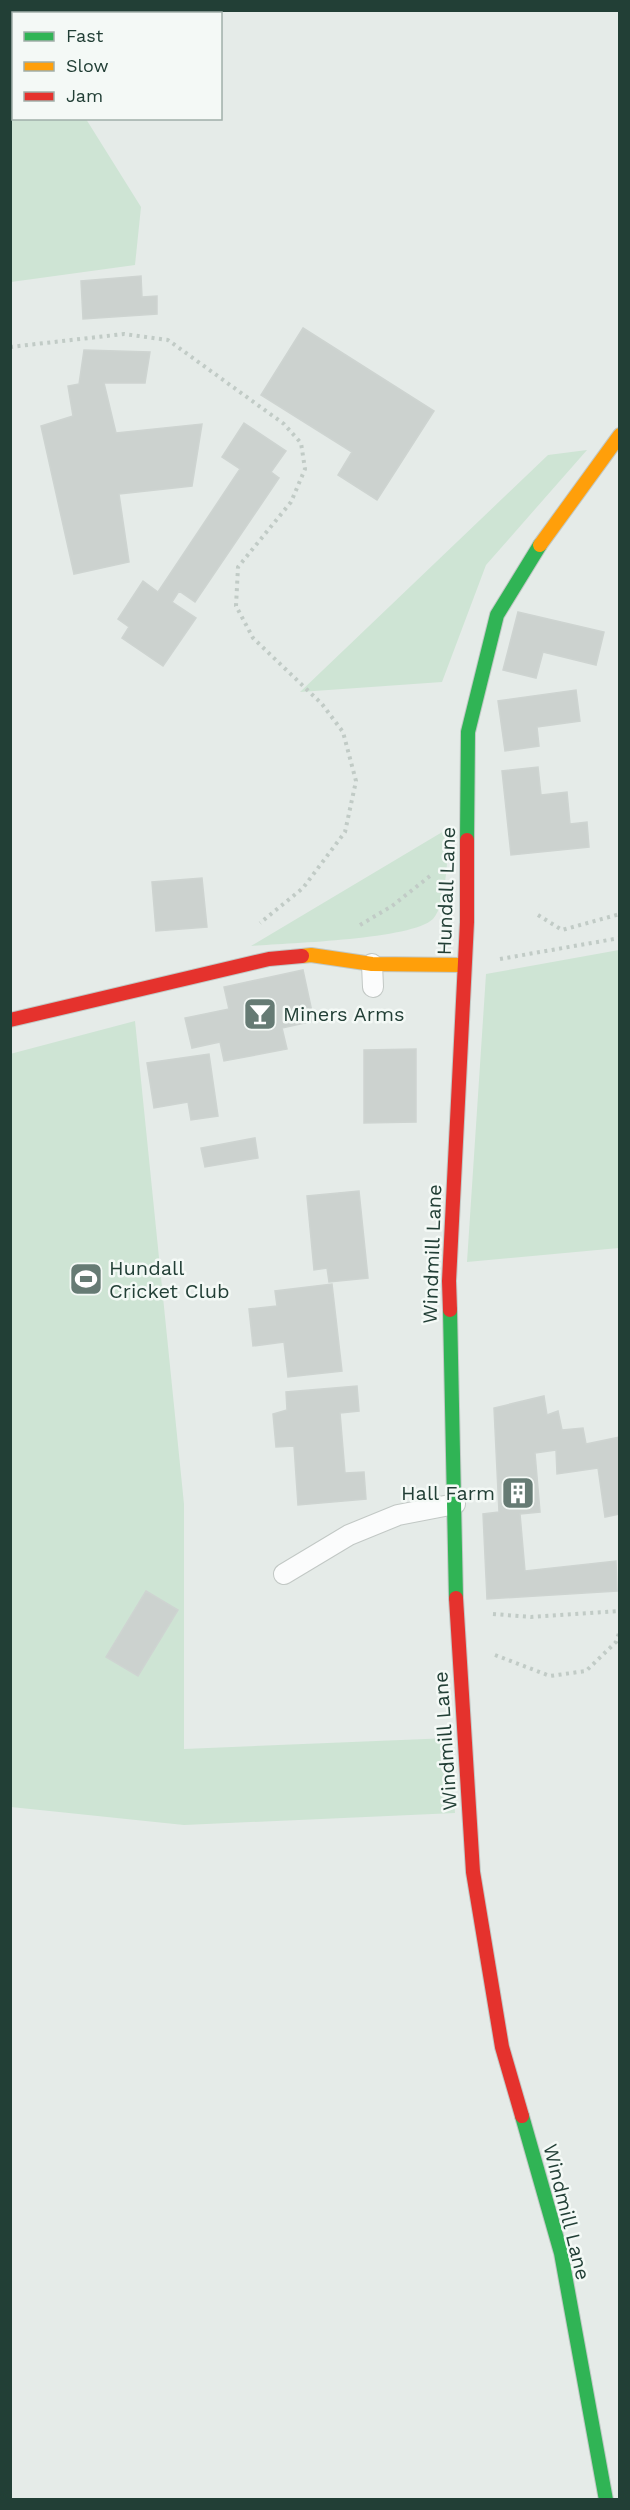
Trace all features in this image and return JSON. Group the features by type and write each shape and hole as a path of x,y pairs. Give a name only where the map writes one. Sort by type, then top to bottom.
{"street":[{"name":"Hundall Lane","path":"10,1020 269,959 311,955 372,964 464,966 468,846 468,732 497,615 532,556 620,435"},
{"name":"Windmill Lane","path":"464,966 449,1281 457,1639 466,1736 473,1872 502,2047 561,2253 606,2499"}],"lane":[{"path":"372,964 373,987"},
{"path":"284,1574 349,1534 398,1515 455,1504"}],"path":[{"path":"10,346 123,334 168,340 284,424 301,442 306,469 291,502 238,567 236,606 254,638 322,704 343,732 356,781 345,832 303,888 253,929"},
{"path":"351,931 392,906 468,846"},
{"path":"538,915 562,930 620,914"},
{"path":"464,966 620,938"},
{"path":"457,1611 531,1617 620,1611"},
{"path":"457,1639 478,1646 504,1660 550,1676 585,1671 616,1642 620,1630"}],"green space":[{"path":"10,11 20,11 12,12 12,120 87,120 141,207 135,265 11,282"},
{"path":"587,450 486,565 442,682 300,692 548,455"},
{"path":"449,828 444,889 438,912 433,919 400,932 375,936 251,946"},
{"path":"619,950 619,1248 467,1262 486,974"},
{"name":"Hundall Cricket Club","path":"135,1021 184,1504 184,1749 450,1738 455,1813 184,1825 11,1807 10,1054"}],"building":[{"path":"141,276 142,297 157,296 157,314 83,319 81,281"},
{"path":"303,328 434,411 377,500 338,475 352,452 261,395"},
{"path":"84,350 150,352 145,383 104,383 116,433 202,424 192,486 119,494 129,562 74,574 41,426 73,416 68,386 79,384"},
{"path":"244,423 286,451 271,472 279,478 195,602 179,591 172,602 196,618 163,666 122,638 129,627 118,619 143,581 158,592 240,469 222,457"},
{"path":"518,612 604,632 596,665 543,652 536,678 503,670"},
{"path":"576,690 580,721 537,727 539,746 505,751 498,701"},
{"path":"538,767 541,795 567,792 570,824 587,822 589,847 511,855 502,771"},
{"path":"202,878 207,927 156,931 152,882"},
{"name":"Miners Arms","path":"303,970 314,1021 282,1028 287,1049 224,1061 220,1042 192,1048 185,1018 229,1009 224,987"},
{"path":"416,1049 416,1122 364,1123 364,1050"},
{"path":"209,1054 218,1116 191,1120 188,1102 154,1108 147,1063"},
{"path":"255,1138 258,1158 205,1167 201,1148"},
{"path":"359,1191 368,1278 329,1282 327,1268 314,1270 307,1196"},
{"path":"332,1284 342,1371 288,1377 284,1342 253,1346 249,1309 277,1306 275,1291"},
{"path":"357,1386 359,1411 340,1413 345,1473 364,1472 366,1499 298,1505 294,1446 276,1447 273,1414 287,1410 286,1392"},
{"name":"Hall Farm","path":"544,1396 547,1415 558,1411 562,1430 583,1428 586,1444 620,1437 620,1514 605,1517 598,1468 557,1474 556,1450 535,1453 540,1512 520,1514 525,1571 616,1561 617,1591 487,1599 483,1514 499,1512 494,1408"},
{"path":"146,1591 178,1610 138,1676 106,1657"}],"traffic: fast":[{"path":"467,840 468,732 497,615 540,545"},
{"path":"450,1310 456,1598"},
{"path":"522,2116 561,2253 606,2500"}],"traffic: slow":[{"path":"540,545 620,435"},
{"path":"302,956 311,955 372,964 464,965"}],"traffic: jam":[{"path":"450,1310 449,1281 467,922 467,840"},
{"path":"10,1020 269,959 302,956"},
{"path":"456,1598 473,1872 502,2047 522,2116"}],"place":[{"name":"Miners Arms","path":"260,1014"},
{"name":"Hundall Cricket Club","path":"86,1279"},
{"name":"Hall Farm","path":"518,1493"}]}
